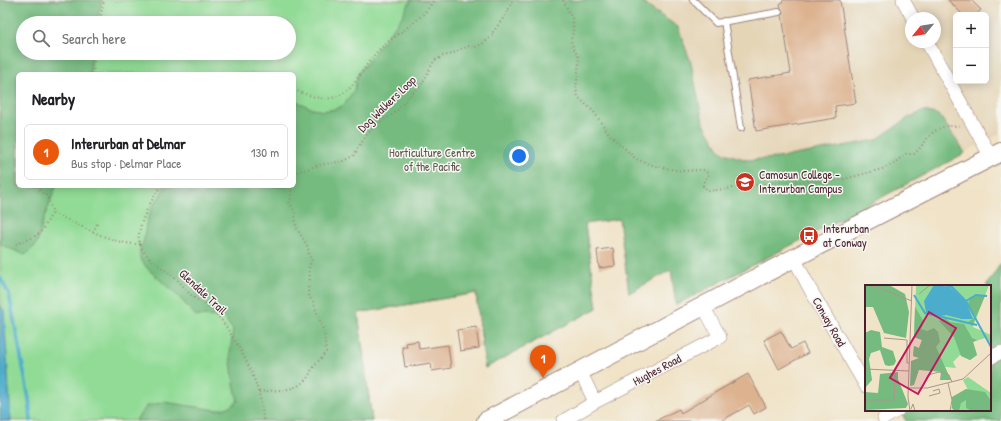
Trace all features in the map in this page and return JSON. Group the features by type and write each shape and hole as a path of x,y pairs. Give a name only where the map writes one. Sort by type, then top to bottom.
{"main road":[{"path":"486,421 794,258 996,155"}],"street":[{"path":"903,0 910,12"},
{"path":"929,48 970,120 996,155"},
{"name":"Conway Road","path":"794,258 810,289 865,384"},
{"name":"Hughes Road","path":"563,421 595,402 720,337 703,306"},
{"path":"991,357 1001,352"},
{"path":"580,371 595,402"},
{"path":"883,416 896,411"}],"lane":[{"path":"693,0 716,22 779,12"},
{"path":"724,21 741,128"}],"path":[{"path":"101,16 104,0"},
{"path":"296,91 324,99 334,98 340,95 347,90 375,54 417,21 426,12 434,0"},
{"name":"Dog Walkers Loop","path":"296,172 319,165 336,163 354,156 368,133 380,122 394,114 412,93 421,86 434,61 443,56 452,54 460,48 470,46 474,48 485,42 493,35 493,32 505,16 514,0"},
{"path":"563,0 573,20 571,40 573,48 578,55 579,62 576,90 578,96 594,112 609,134 636,159 655,166 681,171 703,170 709,174 704,181 703,186 709,191 778,182 837,181 893,164 906,154 914,154 925,142 929,134 944,127 959,126 970,120"},
{"path":"93,72 94,60"},
{"path":"39,188 41,192 47,196 53,213 94,232 132,245 140,244 142,221 160,188"},
{"path":"259,392 289,389 298,386 307,378 326,352 324,332 313,301 309,297 309,266 312,259 309,256 308,247 296,227 295,212 289,202 291,188"},
{"path":"16,244 40,233 48,218 53,213"},
{"path":"94,232 97,224"},
{"name":"Glendale Trail","path":"140,244 148,256 176,279 190,294 214,311 223,322 247,362 259,392 263,421"}],"shaded area":[{"name":"Camosun College - Interurban Campus","path":"544,0 1001,0 1001,133 676,305 671,270 629,293 619,219 591,223"}],"green space":[{"name":"Horticulture Centre of the Pacific","path":"0,0 541,0 597,308 485,368 476,293 358,313 372,421 0,421"},
{"path":"0,0 102,0 98,16 16,16 16,60 91,60 90,72 16,72 16,188 55,188 43,221 37,244 25,255 0,244"},
{"name":"Horticulture Centre of the Pacific","path":"411,0 638,0 678,27 691,63 703,122 721,152 747,160 778,158 876,140 908,118 924,111 939,115 965,153 676,305 671,270 629,293 619,219 585,224 597,308 485,368 476,293 358,313 372,421 135,421 147,406 164,402 216,410 230,407 238,401 230,353 233,330 224,317 196,316 178,296 149,270 140,259 140,249 144,240 146,224 151,210 165,188 296,188 296,101 311,108 323,111 336,109 344,105 354,90 358,74 401,18"},
{"path":"1001,263 1001,421 906,421 901,411 991,411 991,285 987,285"}],"water":[{"path":"0,305 4,311 11,421 0,421"}],"building":[{"path":"784,0 840,0 856,103 835,106 836,118 756,131 748,80 791,73 782,15 783,12 780,4"},
{"path":"948,0 971,0 981,10 979,12 960,12"},
{"path":"613,248 615,266 599,268 597,250"},
{"path":"476,327 479,348 460,351 457,330"},
{"path":"781,331 791,349 803,343 808,353 779,369 764,340"},
{"path":"418,341 419,349 448,345 451,368 432,371 431,363 405,367 402,347 407,347 406,343"},
{"path":"748,374 766,407 754,414 749,405 721,421 655,421 679,409 681,413"}],"waterway":[{"path":"0,277 9,294 29,399 31,421"}],"place":[{"name":"Camosun College - Interurban Campus","path":"745,182"},
{"name":"Interurban at Conway","path":"809,236"},
{"name":"Interurban at Delmar","path":"543,378"}]}
